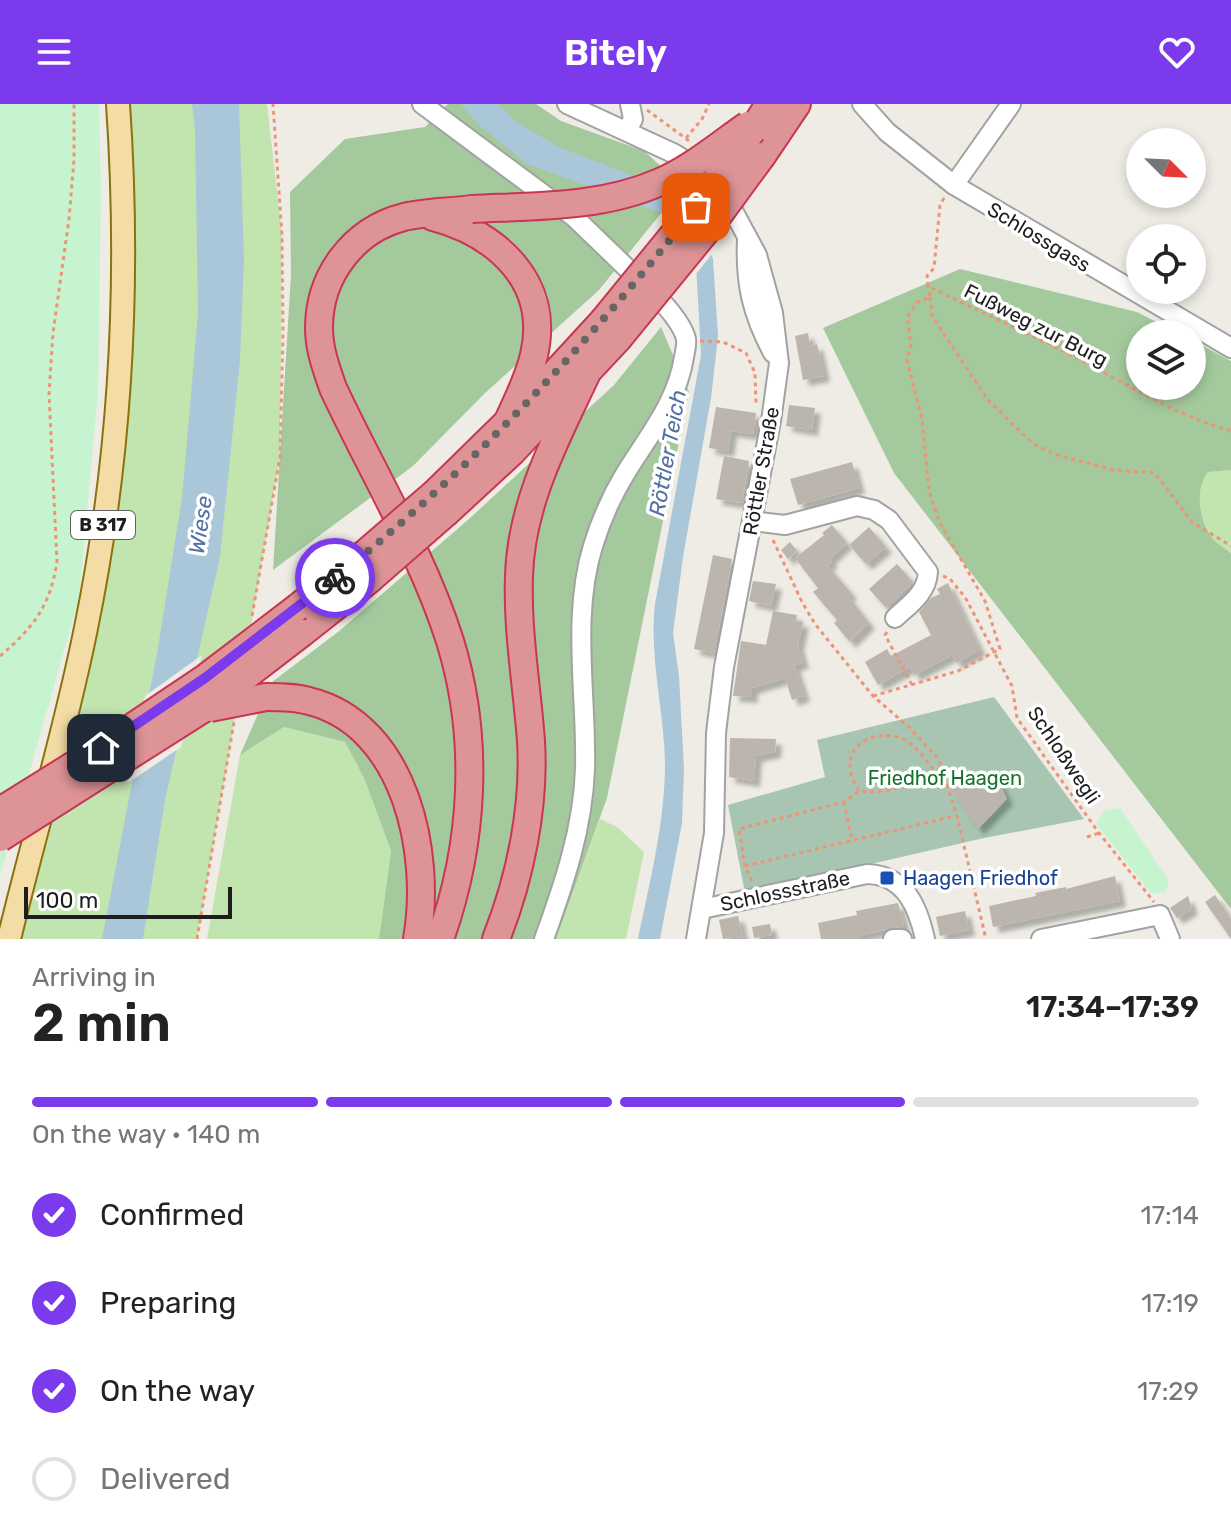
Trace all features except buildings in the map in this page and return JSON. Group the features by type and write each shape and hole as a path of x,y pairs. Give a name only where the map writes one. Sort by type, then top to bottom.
{"highway":[{"path":"441,502 507,423 610,330 712,224 797,104"},
{"path":"440,939 461,866 468,818 469,773 461,684 450,641 434,599 333,388 322,355 319,328 322,299 332,271 372,229 404,217 598,201 631,193 671,176 758,119"},
{"path":"496,939 507,910 526,829 531,745 519,576 524,530 542,469 610,330 758,119"},
{"path":"426,215 455,223 498,246 513,262 531,296 536,319 535,354 507,423"},
{"path":"0,838 203,709 300,620 441,502 511,453 586,375"},
{"path":"0,811 300,620"},
{"path":"203,709 266,697 311,701 338,713 377,745 403,790 415,831 421,896 417,939"}],"main road":[{"name":"B 317","path":"9,938 78,667 103,522 117,397 124,275 118,104"}],"street":[{"path":"422,104 574,217 663,303 673,314 687,341 681,377 603,515 589,561 584,600 585,770 581,811 574,850 544,939"},
{"name":"Röttler Straße","path":"567,104 675,154 712,178 728,200 757,255 773,313 779,363 759,523 724,667 716,733 714,833 696,939"},
{"path":"627,131 633,119 630,104"},
{"name":"Schlossgass","path":"862,104 887,132 954,185 1231,348"},
{"path":"954,185 1011,104"},
{"path":"759,523 785,525 857,506 874,510 889,520 928,572 919,596 895,618"},
{"name":"Schlossstraße","path":"702,909 876,874 894,881 908,894 917,909 925,939"},
{"path":"1041,939 1160,915 1170,939"},
{"path":"893,939 902,939"}],"path":[{"path":"0,656 25,634 42,612 54,582 57,562 49,394 53,333 73,175 74,104"},
{"path":"250,628 280,457 283,306 273,104"},
{"path":"639,104 686,138 702,119 709,104"},
{"path":"954,185 940,205 934,268 927,276 932,316 987,399 1032,443 1054,454 1113,470 1155,473 1192,522 1231,546"},
{"name":"Fußweg zur Burg","path":"928,286 994,316 1169,408 1231,431"},
{"path":"873,696 958,671 1000,649 985,601 939,521 929,491 922,419 907,360 911,344 907,317 918,302 930,297"},
{"path":"698,341 723,342 746,353 755,373 755,399 760,416 771,421"},
{"path":"759,523 815,624 873,696 910,728 939,760 957,816 986,939"},
{"name":"Schloßwegli","path":"928,572 950,579 965,597 1012,686 1017,718 1099,833 1158,907 1160,915"},
{"path":"895,618 885,635 912,685"},
{"path":"197,939 234,721"},
{"path":"859,791 849,765 854,750 865,740 889,734 909,741 948,787"},
{"path":"752,881 745,866 739,829 844,802 859,791 876,793 916,784 934,771"},
{"path":"844,802 852,841"},
{"path":"745,866 957,816"},
{"path":"1087,837 1099,833"}],"green space":[{"path":"0,104 99,104 101,195 98,392 79,598 0,876"},
{"path":"130,104 267,104 282,235 280,457 197,939 21,939 88,679 105,592 122,472 135,287"},
{"path":"448,104 536,104 561,121 644,151 683,186 599,290 485,393 413,466 273,570 291,274 290,192 345,139 425,127"},
{"path":"960,269 1137,312 1153,320 1126,320 1126,400 1206,400 1206,348 1231,361 1231,470 1208,472 1201,488 1200,507 1210,534 1231,553 1231,909 894,473 823,328"},
{"path":"661,327 689,392 607,798 556,939 379,939 391,851 364,778 345,742 284,727 240,755 272,682 338,632 469,519 614,385"},
{"path":"1231,470 1231,553 1217,542 1205,525 1200,497 1208,472"},
{"name":"Friedhof Haagen","path":"994,697 1084,819 984,838 745,893 728,805 825,777 817,740"},
{"path":"284,727 345,742 364,778 391,851 379,939 207,939 240,755"},
{"path":"1120,808 1169,881 1166,892 1152,894 1096,824 1104,811"},
{"path":"600,819 617,827 644,852 626,939 556,939"}],"water":[{"name":"Wiese","path":"192,104 239,104 244,259 240,360 220,557 165,800 143,939 102,939 158,648 182,498 198,313"},
{"path":"461,104 498,104 513,119 556,146 631,175 669,194 700,221 713,259 718,336 673,633 679,676 684,769 682,823 660,939 638,939 656,851 664,785 664,743 655,664 655,604 701,355 696,265 688,244 667,215 527,164 478,124"}],"pier":[{"path":"680,198 704,220 715,250 693,278 684,246 665,218"},
{"path":"202,655 181,747 128,783 145,696"}],"way so far":[{"path":"335,578 436,492 521,410 603,321 696,207"}],"place":[{"name":"Haagen Friedhof","path":"887,878"}],"route":[{"path":"101,748 205,678 335,578"}],"water label":[{"name":"Röttler Teich","path":"667,453"}]}
